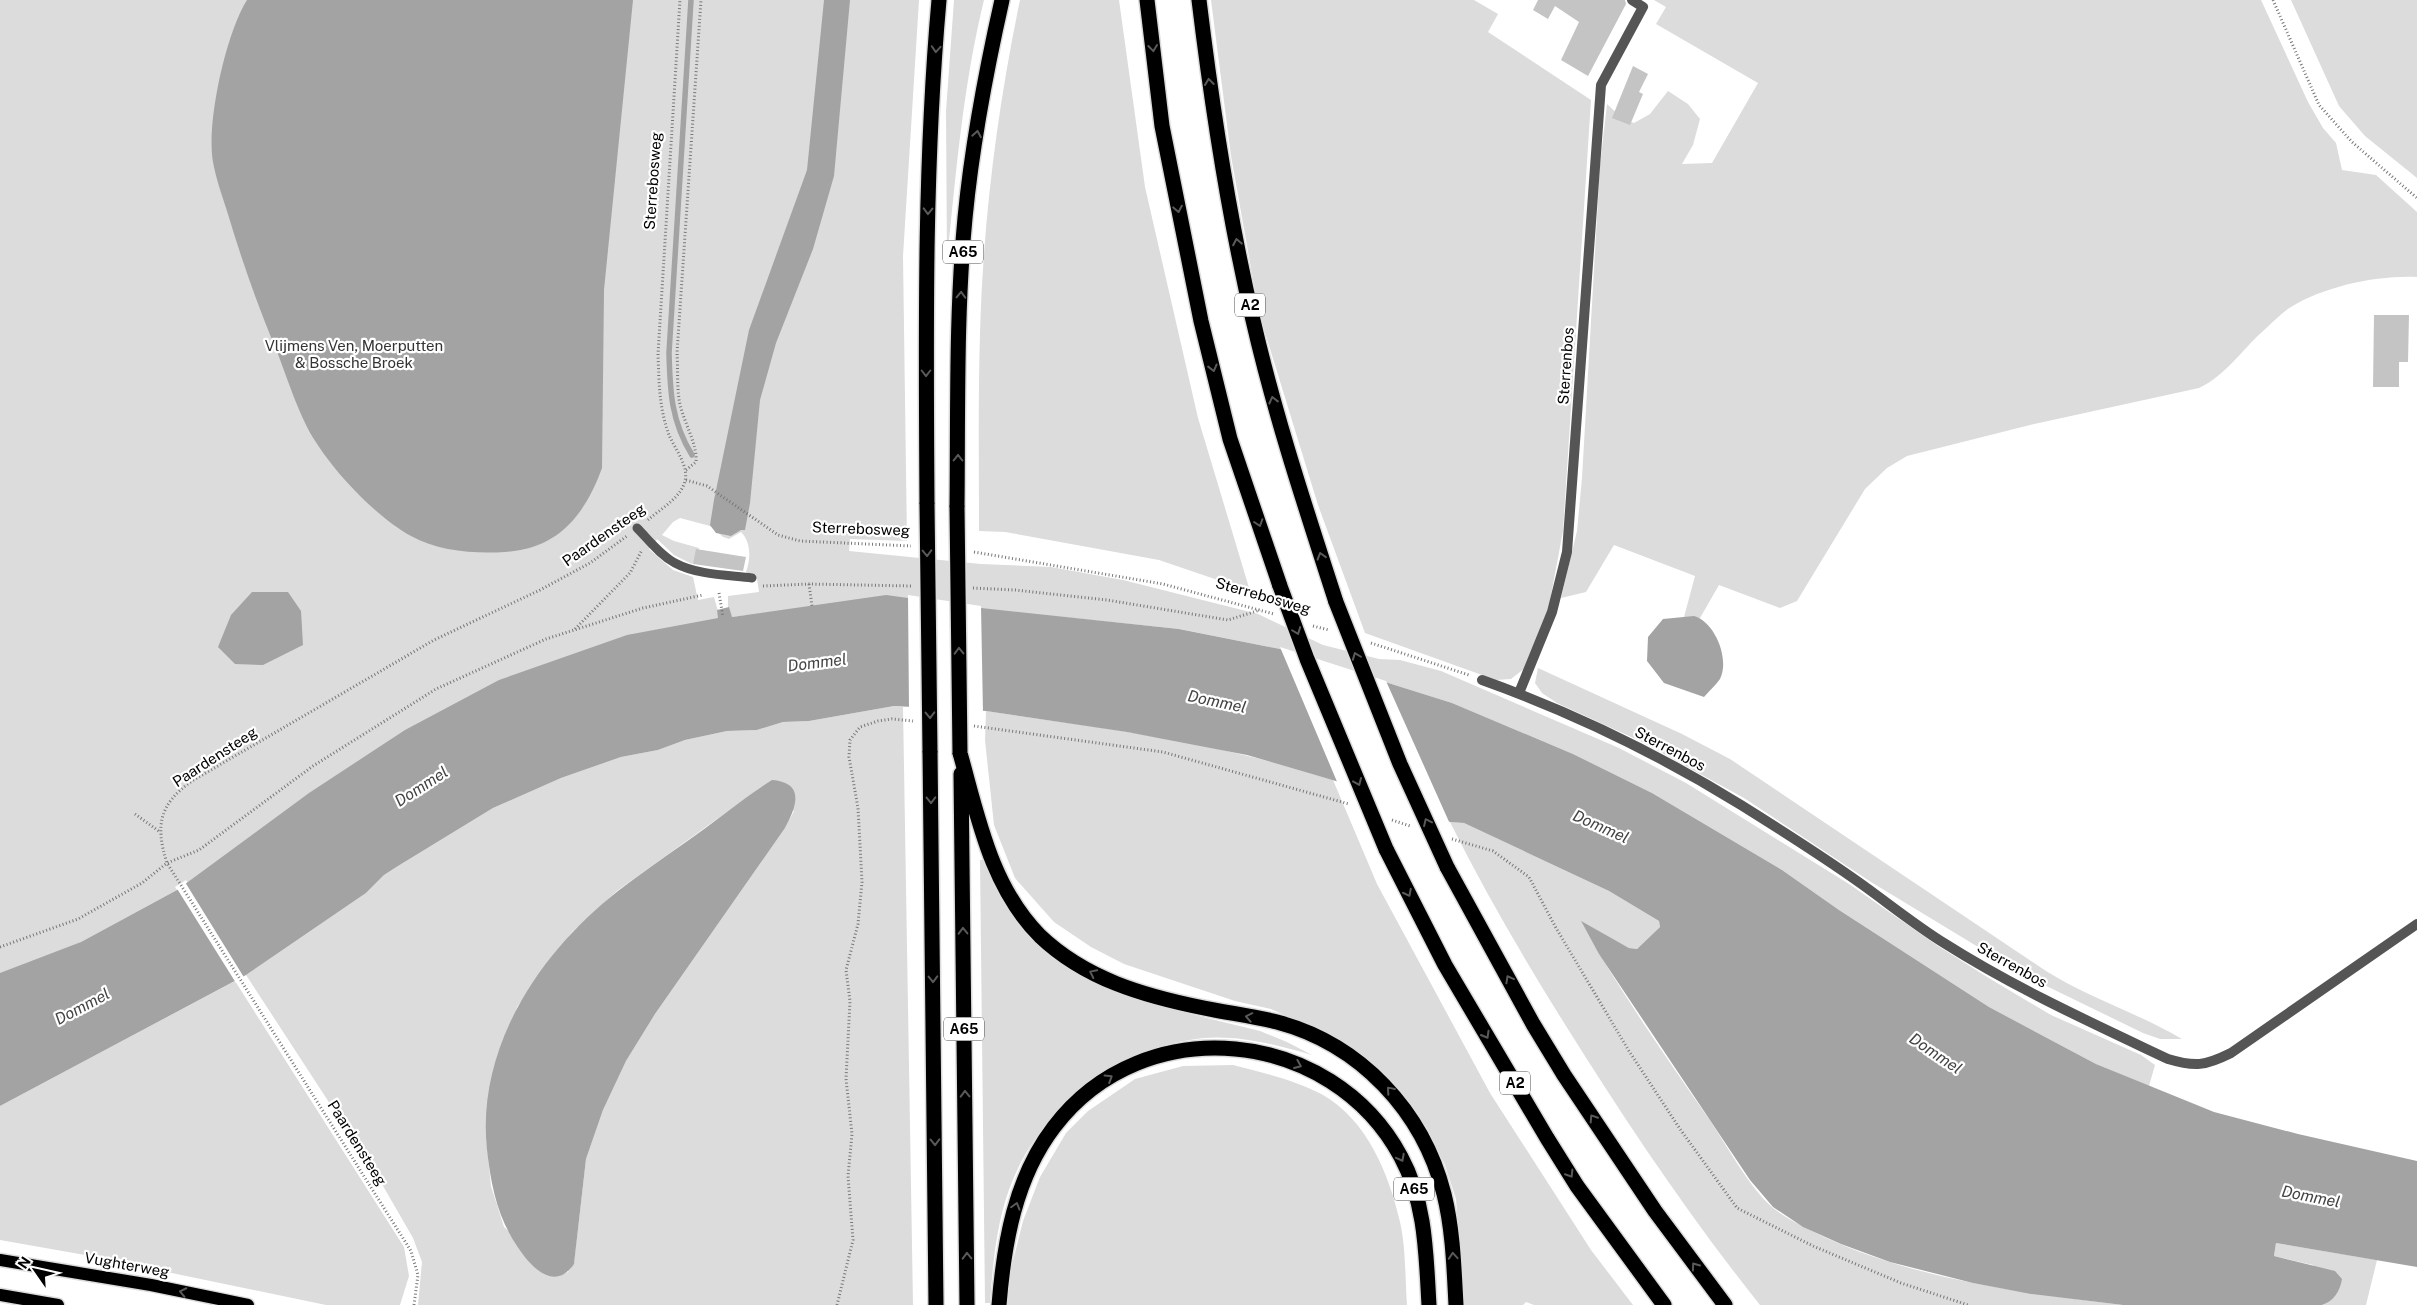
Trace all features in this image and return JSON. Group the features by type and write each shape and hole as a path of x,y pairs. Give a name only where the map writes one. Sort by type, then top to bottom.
{"highway":[{"name":"A65","path":"936,1305 926,296 930,141 939,0"},
{"name":"A65","path":"967,1305 957,506 958,364 965,217 976,138 1002,0"},
{"name":"A2","path":"1147,0 1162,126 1201,321 1230,439 1280,586 1314,676 1386,849 1445,965 1577,1186 1664,1305"},
{"name":"A2","path":"1199,0 1213,112 1253,320 1280,424 1336,602 1396,755 1447,867 1564,1075 1655,1211 1725,1305"},
{"name":"A65","path":"960,753 988,851 998,876 1024,917 1039,935 1062,955 1089,972 1124,988 1167,1000 1278,1022 1318,1037 1347,1054 1374,1074 1394,1094 1417,1131 1436,1168 1444,1194 1450,1227 1456,1305"},
{"name":"A65","path":"998,1305 1002,1263 1023,1182 1037,1151 1055,1126 1095,1087 1120,1071 1147,1059 1207,1047 1245,1049 1281,1058 1310,1070 1334,1085 1362,1106 1374,1118 1401,1157 1412,1181 1421,1210 1429,1305"}],"main road":[{"name":"Vughterweg","path":"0,1260 151,1285 248,1305"},
{"path":"0,1295 58,1305"}],"street":[{"name":"Sterrenbos","path":"1632,0 1643,7 1601,85 1567,552 1552,612 1519,694 1626,741 1741,805 1853,878 1942,942 1996,975 2168,1059 2190,1065 2211,1063 2231,1053 2417,924"},
{"path":"1482,680 1519,694"}],"lane":[{"path":"637,528 676,564 754,582"}],"path":[{"name":"Sterrebosweg","path":"680,0 658,354 660,402 668,432 686,470 686,480 707,486 778,535 800,541 915,546"},
{"path":"686,470 696,462 697,452 686,426 679,399 677,352 701,0"},
{"path":"2273,0 2319,105 2352,142 2417,198"},
{"name":"Paardensteeg","path":"414,1305 418,1276 411,1251 174,876 167,863 160,832 162,816 168,802 179,790 192,782 434,640 540,590 590,563 674,498 683,488 686,480"},
{"path":"574,630 630,573 647,538"},
{"name":"Sterrebosweg","path":"973,552 1164,584 1279,615"},
{"path":"754,582 912,586"},
{"path":"809,584 812,606"},
{"path":"968,588 1015,590 1107,600 1228,620 1261,610"},
{"path":"719,593 723,617"},
{"path":"0,947 78,919 142,883 167,863 199,850 313,766 436,689 546,639 643,608 703,595"},
{"name":"Sterrebosweg","path":"1307,624 1335,632"},
{"path":"1363,640 1446,666 1482,680"},
{"path":"837,1305 853,1240 848,1176 852,1134 846,1079 850,1001 846,970 858,924 862,882 858,808 848,757 850,740 860,727 878,721 892,719 920,721"},
{"path":"969,725 998,727 1163,752 1329,797 1356,807"},
{"path":"135,814 160,832"},
{"path":"1383,817 1419,829"},
{"path":"1447,837 1493,851 1529,877 1556,928 1630,1051 1680,1129 1737,1208 1813,1246 1901,1283 1968,1305"}],"green space":[{"name":"Vlijmens Ven, Moerputten & Bossche Broek","path":"0,0 919,0 903,256 907,541 850,539 849,551 981,564 1051,567 1123,580 1258,614 1323,645 1379,659 1400,660 1441,671 1619,748 1686,783 1849,884 1938,946 1992,980 2051,1015 2141,1055 2155,1065 2149,1086 2096,1064 1989,1007 1839,910 1782,870 1652,793 1573,754 1452,703 1280,649 1180,629 1052,616 747,615 732,617 223,857 188,883 186,880 175,887 177,890 81,942 0,982","holes":["680,518 710,526 723,537 729,539 741,532 747,541 749,551 749,562 746,572 757,579 759,592 728,596 728,610 718,611 714,597 698,600 693,577 673,570 649,549 657,539 674,555 692,564 696,561 699,548 674,541 662,535 673,522"]},
{"path":"954,0 984,0 965,97 947,261 946,111"},
{"path":"1020,0 1119,0 1145,187 1198,418 1250,591 1159,560 1005,532 979,531 979,359 984,250 998,124"},
{"path":"1211,0 1474,0 1498,14 1488,32 1591,100 1563,531 1548,611 1525,668 1511,679 1496,680 1365,633 1318,505 1259,313 1231,156"},
{"path":"1654,0 2261,0 2308,102 2323,128 2336,143 2342,170 2376,175 2417,212 2417,277 2386,278 2352,283 2320,293 2291,307 2254,339 2225,370 2209,383 2199,388 2030,425 1907,456 1887,468 1865,489 1797,601 1780,608 1719,585 1700,618 1684,617 1695,576 1614,545 1586,592 1561,598 1577,531 1582,478 1600,165 1607,104 1623,119 1634,123 1650,114 1668,91 1688,104 1700,119 1693,145 1682,164 1712,163 1758,83 1656,24 1666,7"},
{"path":"2291,0 2417,0 2417,178 2365,136 2339,106"},
{"path":"1538,668 1682,734 1730,759 2062,981 2182,1039 2160,1039 2143,1033 2026,976 1871,882 1744,798 1640,741 1557,703 1542,693 1535,683"},
{"path":"894,706 903,707 913,1305 418,1305 422,1262 413,1238 379,1179 246,975 366,893 384,875 493,808 561,778 621,757 658,750 685,740 727,731 757,730 783,722 809,721","holes":["760,788 794,811 785,828 655,1014 626,1061 603,1110 586,1159 574,1263 568,1272 558,1276 504,1227 491,1186 486,1137 517,1007 572,932 617,891"]},
{"path":"986,711 1117,730 1216,748 1333,780 1377,884 1490,1093 1591,1250 1633,1305 1534,1305 1526,1302 1523,1305 1464,1305 1456,1199 1445,1165 1427,1128 1406,1099 1380,1071 1342,1041 1271,1009 1235,1001 1124,964 1091,947 1054,922 1015,878 994,825 985,740"},
{"path":"1450,822 1464,823 1609,891 1659,921 1660,927 1637,949 1629,948 1582,923 1660,1049 1740,1167 1756,1190 1778,1212 1822,1236 1857,1251 1931,1274 2008,1289 2123,1305 1760,1305 1683,1203 1589,1062 1505,925"},
{"path":"980,860 983,860 1006,904 1031,939 1088,980 1182,1012 1260,1031 1312,1055 1245,1039 1204,1038 1173,1043 1143,1053 1115,1065 1090,1082 1067,1101 1046,1124 1029,1149 1014,1177 1000,1223 994,1255 990,1303 985,1303"},
{"path":"235,981 404,1247 409,1276 400,1305 326,1305 85,1255 0,1240 0,1106"},
{"path":"1233,1065 1290,1081 1323,1095 1352,1119 1364,1134 1374,1150 1390,1185 1400,1222 1407,1305 1006,1305 1007,1285 1023,1221 1040,1177 1066,1133 1088,1111 1135,1079 1183,1066"},
{"path":"2276,1243 2377,1260 2366,1305 2322,1305 2327,1303 2313,1265 2274,1256"}],"water":[{"path":"247,0 633,0 604,290 602,468 587,501 578,514 567,526 540,544 505,552 469,552 433,545 411,536 382,516 352,488 326,457 307,427 262,315 219,187 213,162 212,125 215,102 225,55 239,15"},
{"path":"824,0 850,0 834,176 813,249 776,343 760,400 750,503 745,530 741,530 731,536 716,533 710,525 714,500 749,330 807,170"},
{"path":"252,592 288,592 301,611 303,645 263,665 235,664 218,647 231,615"},
{"name":"Dommel","path":"886,595 981,608 1179,629 1280,649 1452,703 1573,754 1652,793 1782,870 1839,910 1989,1007 2096,1064 2214,1112 2298,1134 2417,1161 2417,1267 2276,1243 2274,1256 2335,1271 2342,1279 2340,1288 2333,1298 2322,1305 2123,1305 2031,1294 1973,1283 1890,1262 1841,1244 1803,1227 1773,1207 1750,1180 1599,954 1581,921 1629,948 1637,949 1660,927 1659,921 1609,891 1464,823 1450,822 1387,796 1247,755 1127,732 986,711 894,706 809,721 783,722 757,730 727,731 685,740 658,750 621,757 561,778 493,808 398,866 384,875 366,893 246,975 0,1106 0,973 81,942 177,890 309,793 405,730 499,680 627,635 718,618 717,610 729,607 732,617"},
{"path":"1694,616 1702,620 1714,633 1722,652 1723,671 1720,679 1704,697 1664,683 1647,661 1648,637 1663,619"},
{"path":"772,780 783,782 794,791 795,804 789,820 655,1014 626,1061 603,1110 586,1159 574,1264 566,1272 558,1276 543,1273 535,1268 510,1235 496,1200 491,1176 487,1150 486,1112 492,1075 503,1039 519,1005 539,973 563,943 590,915 635,878"}],"pier":[{"path":"908,595 981,606 983,713 909,710"},
{"path":"1280,647 1386,681 1450,824 1387,799 1338,784"},
{"path":"185,882 245,979 236,983 176,887"}],"building":[{"path":"1538,0 1625,0 1626,4 1588,76 1561,60 1579,22 1555,6 1548,19 1533,10"},
{"path":"1633,66 1648,74 1639,92 1643,94 1630,125 1612,118"},
{"path":"2374,315 2409,315 2408,362 2399,362 2399,387 2373,387"},
{"path":"696,549 746,557 743,571 693,564"}],"waterway":[{"path":"691,0 669,353 673,406 680,430 692,455"}]}
